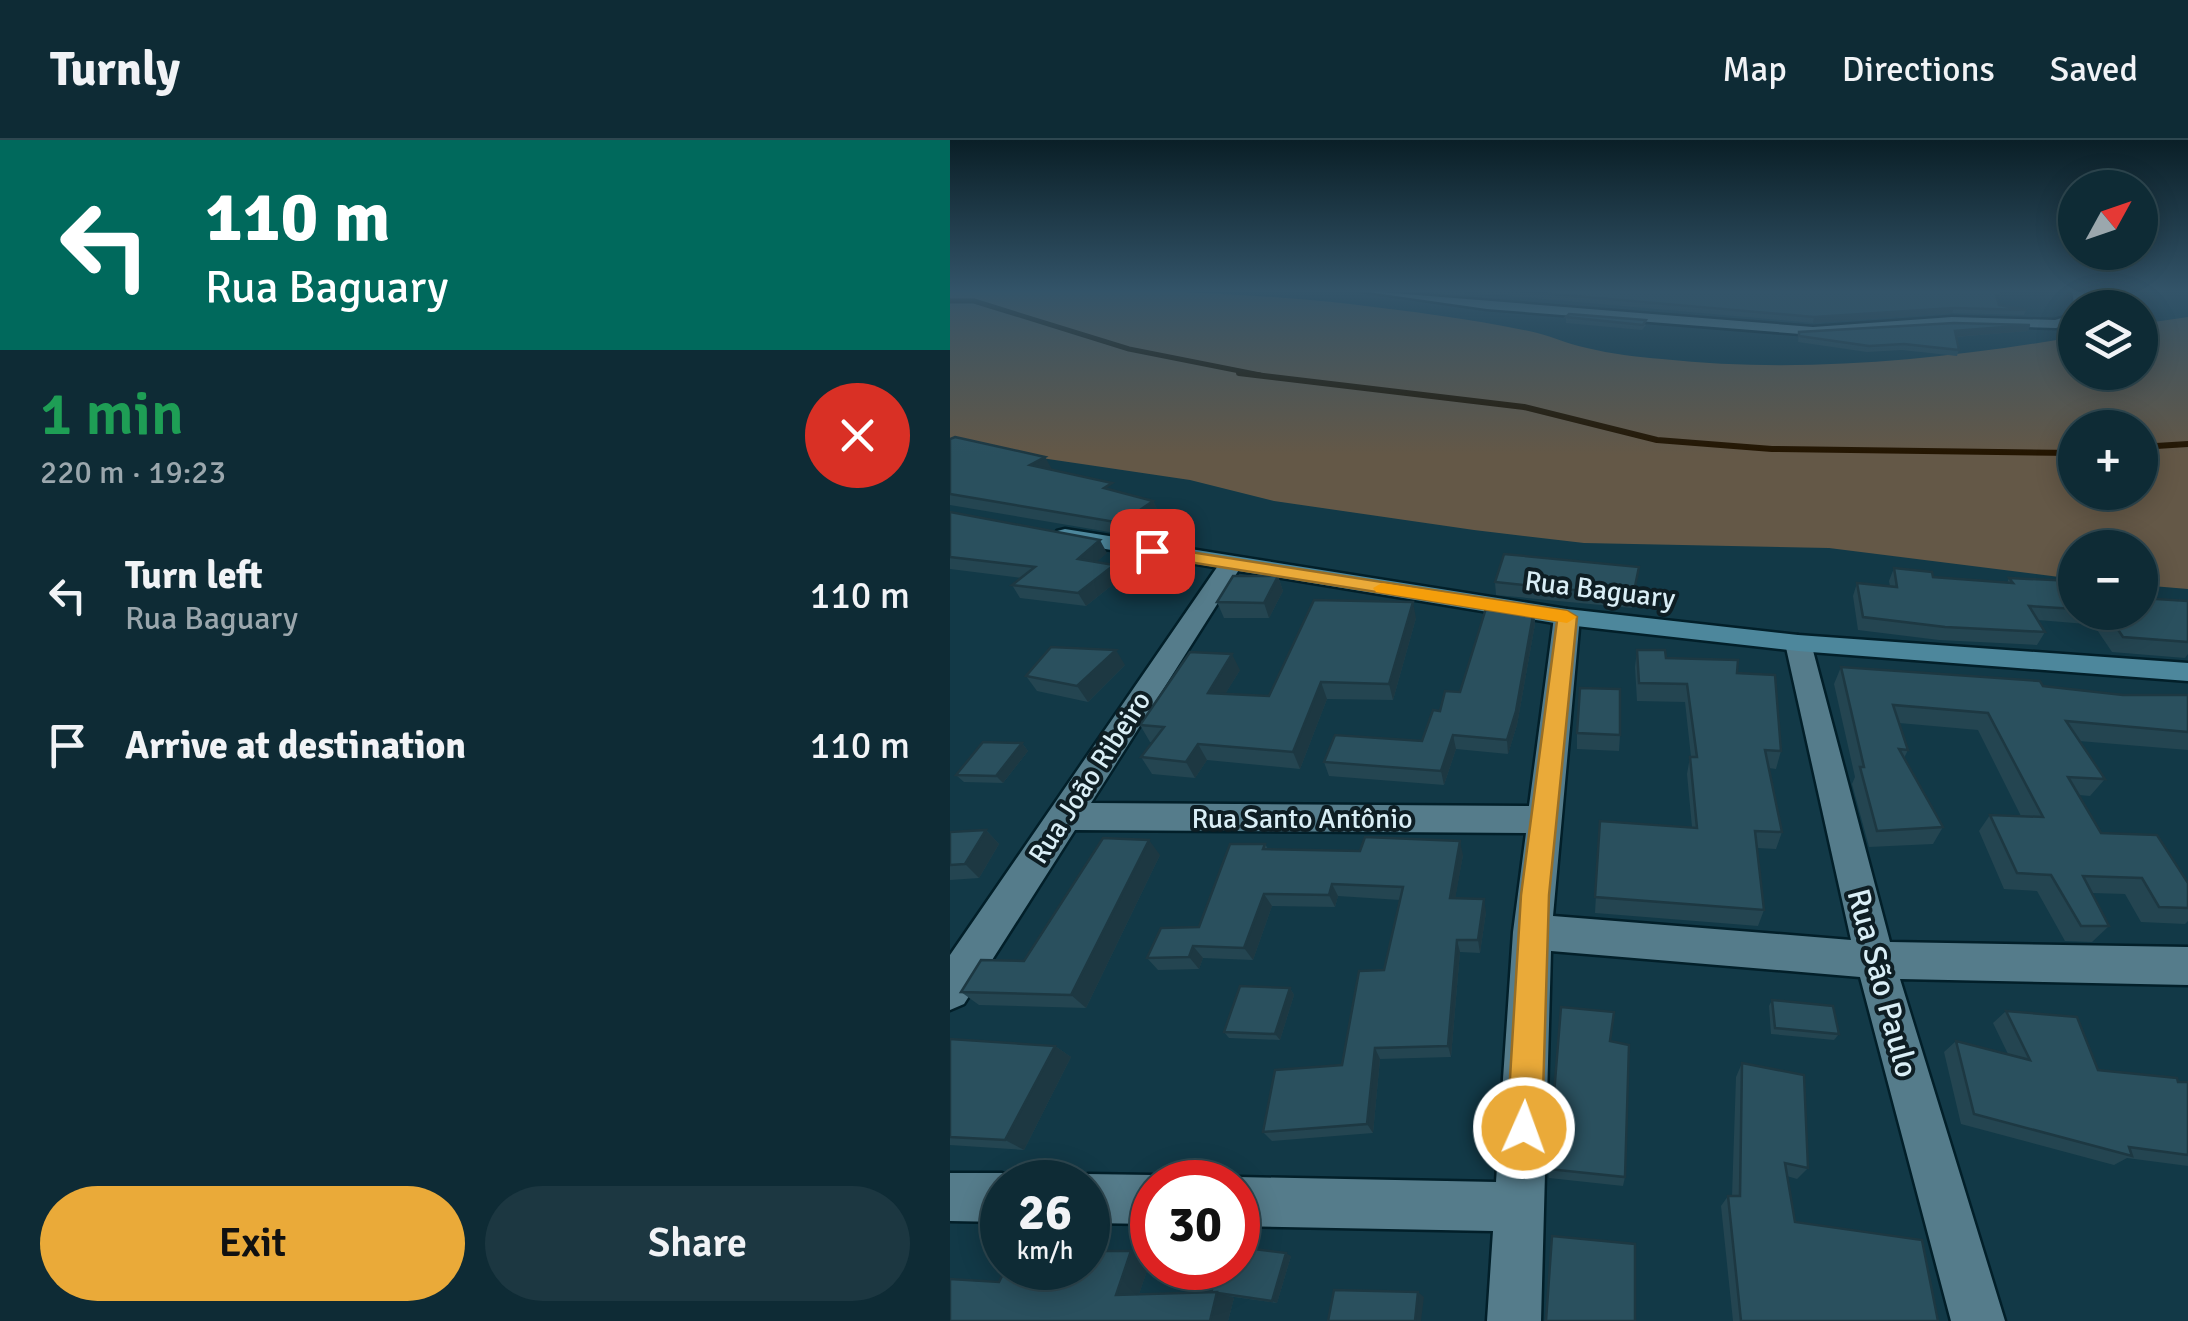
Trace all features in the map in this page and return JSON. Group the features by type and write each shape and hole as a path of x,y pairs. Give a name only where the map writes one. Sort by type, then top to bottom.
{"street":[{"name":"Rua Baguary","path":"1034,530 1567,617 1798,643 2188,672"},
{"name":"Rua João Ribeiro","path":"950,990 1230,565"},
{"path":"1514,1321 1532,932 1567,617"},
{"name":"Rua São Paulo","path":"1798,643 1875,960 1978,1321"},
{"name":"Rua Santo Antônio","path":"1062,816 1542,820"},
{"path":"1532,932 1875,960 2188,966"},
{"path":"950,1197 980,1198"},
{"path":"1260,1202 1521,1207"}],"shaded area":[{"path":"950,345 1577,345 1615,354 1714,363 1817,365 1921,358 2019,345 2058,345 2058,390 2158,390 2158,345 2188,345 2188,589 2158,586 2158,530 2058,530 2058,577 1829,548 1584,543 1274,501 1190,480 1021,455 950,438"}],"building":[{"path":"1914,345 1958,345 1959,350"},
{"path":"950,439 1045,457 1030,465 1112,483 1104,488 1153,501 1121,523 950,494"},
{"path":"950,512 1100,540 1078,559 1114,565 1078,593 1012,585 1035,567 950,557"},
{"path":"1504,554 1639,567 1633,596 1495,582"},
{"path":"1894,568 1932,572 1933,577 2013,583 2009,578 2058,580 2058,608 2029,606 2045,632 1945,627 1863,617 1857,583 1897,587"},
{"path":"1233,576 1278,576 1264,603 1217,602"},
{"path":"2158,599 2188,601 2188,642 2123,637 2118,630 2158,630"},
{"path":"1314,600 1413,602 1389,684 1321,682 1293,752 1198,744 1186,762 1141,757 1164,727 1140,725 1190,652 1232,654 1208,693 1269,696"},
{"path":"1487,605 1534,610 1507,740 1453,735 1441,771 1324,762 1335,735 1422,741 1433,710 1440,711 1445,691 1460,692"},
{"path":"1051,647 1116,650 1077,686 1026,676"},
{"path":"1637,650 1665,650 1666,658 1738,660 1737,673 1775,675 1781,751 1765,750 1782,832 1755,831 1764,910 1595,897 1600,821 1697,828 1690,757 1697,757 1687,684 1639,683"},
{"path":"1841,667 2040,681 2043,686 2123,695 2188,695 2188,732 2066,721 2105,779 2068,777 2101,833 2157,835 2188,883 2188,908 2159,907 2142,878 2083,876 2109,926 2081,926 2051,875 2017,873 1990,815 2043,817 1988,713 1893,705 1908,750 1899,749 1943,827 1877,831"},
{"path":"1580,688 1620,689 1620,735 1577,733"},
{"path":"983,742 1022,743 996,776 956,775"},
{"path":"986,830 965,864 950,865 950,832"},
{"path":"1365,837 1460,841 1450,898 1484,899 1478,940 1457,940 1448,1046 1375,1048 1367,1124 1263,1132 1275,1070 1342,1065 1359,971 1384,970 1403,887 1332,884 1329,895 1264,894 1244,948 1193,946 1189,957 1147,958 1161,928 1199,927 1230,844 1265,844 1263,849 1360,851"},
{"path":"1103,838 1149,840 1071,995 961,992 981,960 1024,961"},
{"path":"1240,986 1290,988 1275,1034 1224,1032"},
{"path":"1772,1000 1833,1006 1839,1034 1775,1028"},
{"path":"1561,1007 1614,1012 1610,1041 1629,1045 1625,1177 1548,1169"},
{"path":"2006,1011 2077,1017 2098,1070 2188,1082 2188,1155 2129,1147 2132,1156 1974,1114 1956,1041 2030,1060"},
{"path":"950,1039 1055,1046 1005,1140 950,1137"},
{"path":"1742,1063 1804,1075 1808,1168 1785,1163 1795,1222 1922,1240 1938,1321 1741,1321 1728,1196 1740,1196"},
{"path":"1552,1236 1635,1244 1635,1321 1546,1321"},
{"path":"1260,1250 1286,1253 1272,1301 1211,1292 1260,1290"},
{"path":"1110,1251 1130,1251 1116,1295 1217,1292 1210,1321 950,1321 950,1279 980,1281 980,1290 1110,1290"},
{"path":"1334,1290 1418,1292 1415,1321 1328,1321"}],"waterway":[{"path":"1116,345 1260,375"},
{"path":"1239,373 1524,407 1657,440 1772,449 2058,453"},
{"path":"2158,446 2188,444"}],"slow traffic":[{"path":"1382,588 1567,617"}],"route":[{"path":"1152,551 1567,617 1535,895 1524,1128"}]}
